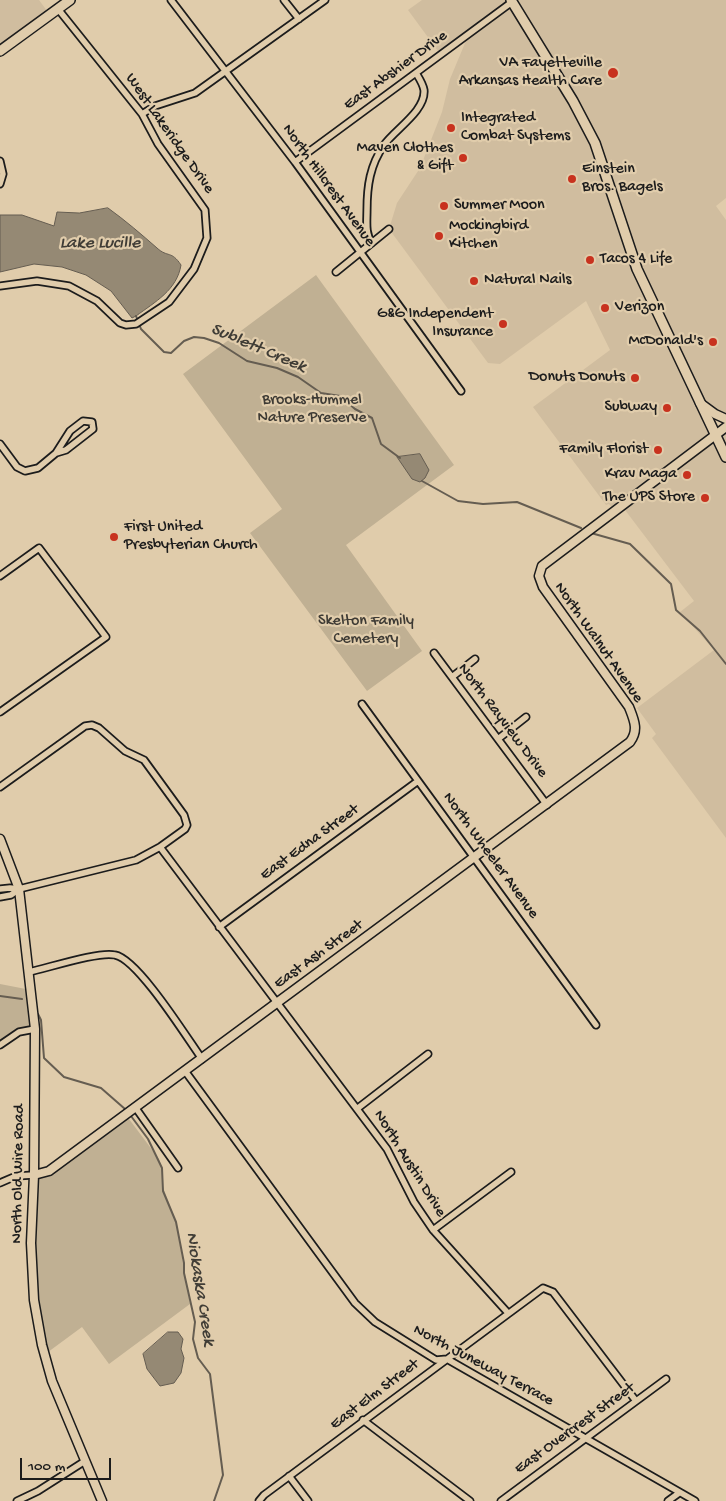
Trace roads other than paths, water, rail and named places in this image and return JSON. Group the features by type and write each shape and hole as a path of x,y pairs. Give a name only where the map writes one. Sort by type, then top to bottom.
{"main road":[{"path":"0,51 70,0"},
{"path":"512,1 573,101 595,143 637,269 726,457"}],"street":[{"name":"North Hillcrest Avenue","path":"171,0 295,162 461,391"},
{"path":"284,0 299,19"},
{"path":"142,114 155,106 195,93 325,0"},
{"name":"East Abshier Drive","path":"295,162 512,1"},
{"name":"West Lakeridge Drive","path":"0,286 37,281 69,286 97,301 120,323 126,325 136,324 169,302 194,269 207,238 205,210 158,144 142,114 58,9"},
{"path":"372,243 368,235 367,188 373,165 385,143 406,124 422,100 424,88 416,73"},
{"path":"0,160 3,174 0,184"},
{"path":"336,272 389,229"},
{"path":"700,403 715,414 726,419"},
{"path":"0,444 17,467 24,471 38,468 56,453 77,425 83,421 92,422 93,428 90,432 66,450 56,453"},
{"path":"716,435 726,427"},
{"name":"North Walnut Avenue","path":"636,725 625,701 542,588 539,576 542,566 716,435"},
{"path":"0,576 38,548 106,637 0,712"},
{"name":"North Rayview Drive","path":"434,653 547,805"},
{"path":"452,677 475,659"},
{"name":"North Wheeler Avenue","path":"362,704 596,1025"},
{"path":"498,739 526,717"},
{"path":"0,787 85,726 92,725 104,731 125,751 144,760 184,814 187,824 185,829 160,847 127,863 18,889 0,889"},
{"name":"East Ash Street","path":"0,1183 16,1176 34,1175 49,1171 630,742 635,735 636,725"},
{"name":"East Edna Street","path":"219,927 418,781"},
{"name":"North Old Wire Road","path":"0,839 18,889 29,972 34,1029 34,1175 31,1243 33,1292 38,1327 52,1381 102,1501"},
{"name":"North Austin Drive","path":"160,847 358,1108 387,1150 414,1202 433,1230 508,1313"},
{"path":"0,897 11,895 18,889"},
{"path":"29,972 106,954 114,954 128,961 143,977 202,1059"},
{"path":"0,1045 19,1032 34,1029"},
{"path":"358,1108 428,1054"},
{"name":"North Juneway Terrace","path":"185,1071 359,1307 375,1322 436,1360 447,1358 695,1501"},
{"path":"136,1107 178,1168"},
{"path":"433,1230 511,1172"},
{"path":"508,1313 539,1290 546,1288 550,1290 636,1401"},
{"name":"East Elm Street","path":"259,1501 264,1495 363,1420 508,1313"},
{"name":"East Overcrest Street","path":"501,1501 666,1379"},
{"path":"363,1420 470,1501"},
{"path":"17,1501 38,1491 85,1460"},
{"path":"289,1476 308,1501"},
{"path":"668,1501 679,1493"}],"water":[{"name":"Lake Lucille","path":"108,208 161,251 175,257 181,265 175,282 164,295 136,316 132,318 111,291 86,275 62,267 34,264 0,272 0,215 22,215 54,226 57,212 79,213"},
{"path":"420,454 429,470 425,478 420,482 412,479 397,457"},
{"path":"168,1332 178,1332 183,1339 181,1349 184,1358 181,1373 174,1383 160,1386 147,1369 143,1354"}],"waterway":[{"name":"Sublett Creek","path":"136,316 141,329 164,352 171,353 184,341 194,337 204,338 219,343 247,361 277,368 298,377 321,393 340,396 355,409 372,418 381,444 400,458"},
{"name":"Sublett Creek","path":"422,481 458,501 483,504 517,502 581,528"},
{"name":"Sublett Creek","path":"591,533 630,544 671,584 676,610 700,631 726,664"},
{"name":"Niokaska Creek","path":"0,996 22,999"},
{"name":"Niokaska Creek","path":"38,1014 41,1020 44,1058 64,1077 101,1088 125,1109"},
{"name":"Niokaska Creek","path":"131,1116 148,1139 162,1168 163,1191 176,1222 184,1263 184,1273 195,1322 193,1339 198,1358 210,1374 223,1475 214,1501"}],"place":[{"name":"VA Fayetteville Arkansas Health Care","path":"613,73"},
{"name":"Integrated Combat Systems","path":"451,128"},
{"name":"Maven Clothes & Gift","path":"463,158"},
{"name":"Einstein Bros. Bagels","path":"572,179"},
{"name":"Summer Moon","path":"444,206"},
{"name":"Mockingbird Kitchen","path":"439,236"},
{"name":"Tacos 4 Life","path":"590,260"},
{"name":"Natural Nails","path":"474,281"},
{"name":"Verizon","path":"605,308"},
{"name":"G&G Independent Insurance","path":"503,324"},
{"name":"McDonald's","path":"713,342"},
{"name":"Donuts Donuts","path":"635,378"},
{"name":"Subway","path":"667,408"},
{"name":"Family Florist","path":"658,450"},
{"name":"Krav Maga","path":"687,475"},
{"name":"The UPS Store","path":"705,498"},
{"name":"First United Presbyterian Church","path":"114,537"}],"park label":[{"name":"Brooks-Hummel Nature Preserve","path":"312,410"},
{"name":"Skelton Family Cemetery","path":"366,631"}]}
